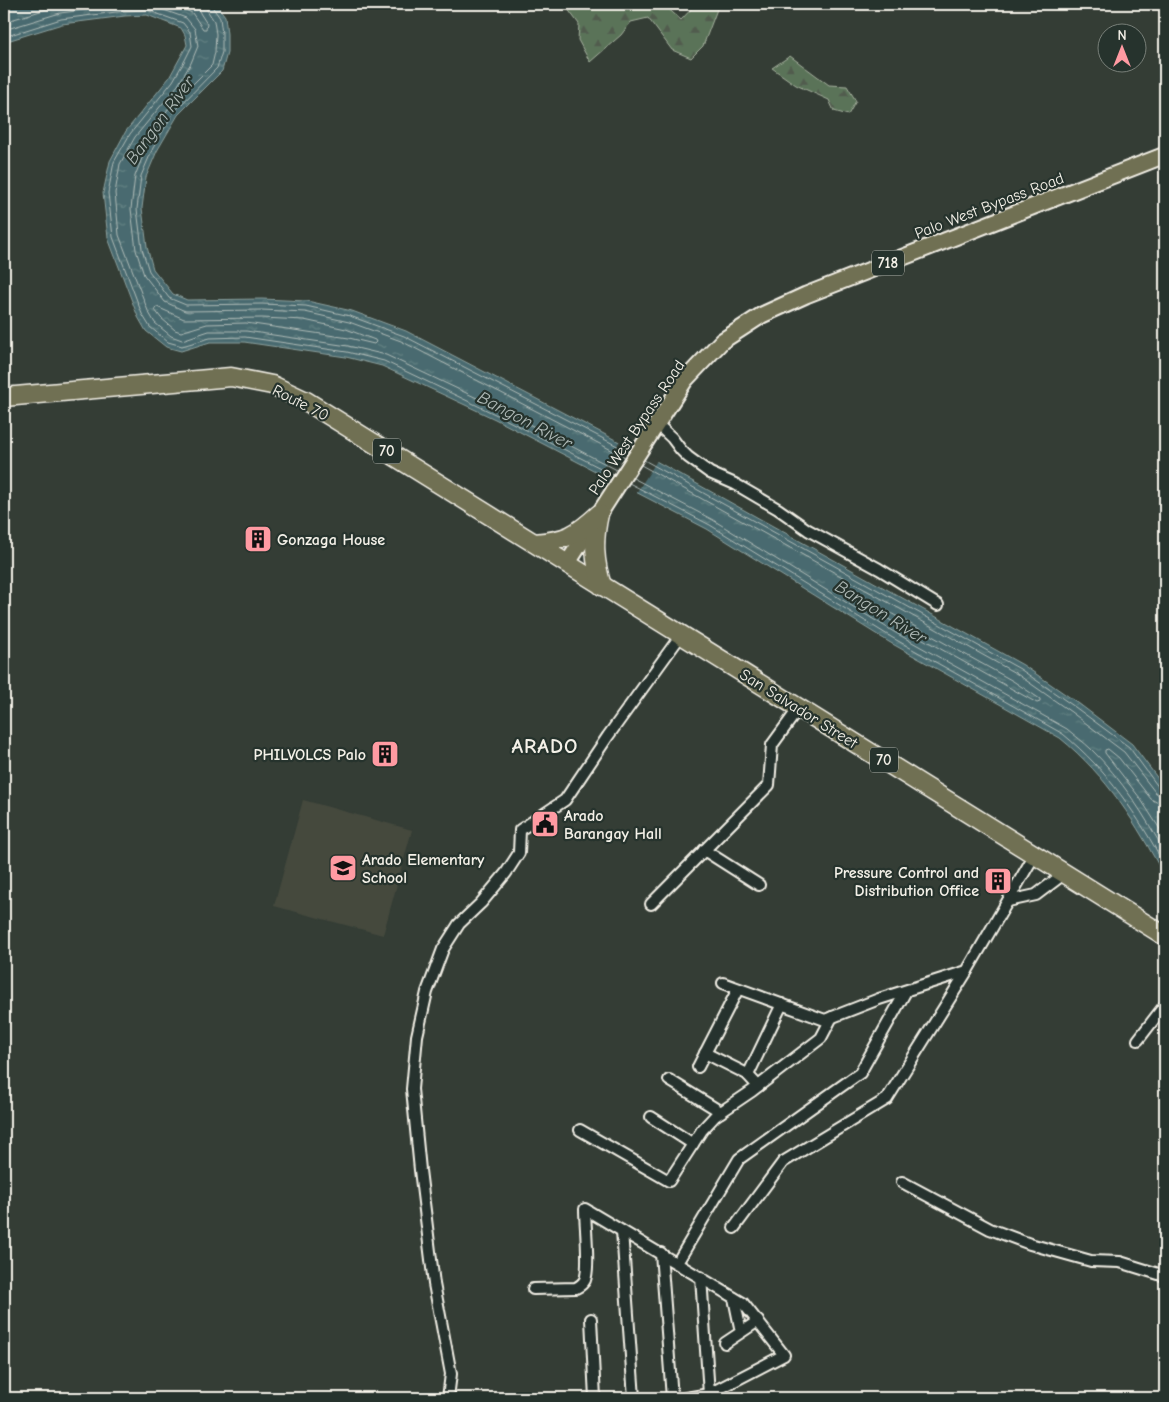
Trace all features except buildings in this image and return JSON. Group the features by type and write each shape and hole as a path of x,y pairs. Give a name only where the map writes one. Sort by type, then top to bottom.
{"highway":[{"name":"Route 70","path":"4,397 231,377 272,385 306,401 534,543"},
{"path":"534,543 566,538 581,530 603,507"},
{"path":"602,586 597,569 594,537 603,507"},
{"name":"San Salvador Street","path":"534,543 1165,936"}],"main road":[{"name":"Palo West Bypass Road","path":"567,564 685,380 722,342 762,314 1165,155"}],"street":[{"path":"655,427 672,438 688,457 710,473 735,484 808,530 879,569 938,605"},
{"path":"448,1398 451,1374 434,1284 412,1089 417,1036 427,992 443,949 459,924 481,903 519,854 520,830 565,800 608,736 681,635"},
{"path":"651,904 769,785 772,745 799,708"},
{"path":"704,850 759,885"},
{"path":"734,1228 783,1162 887,1099 967,971 1035,854"},
{"path":"1008,901 1036,895 1065,873"},
{"path":"723,983 824,1020 967,971"},
{"path":"698,1067 738,988"},
{"path":"678,1263 738,1160 860,1073 906,991"},
{"path":"748,1075 782,1004"},
{"path":"1138,1040 1165,1005"},
{"path":"580,1130 669,1181 702,1130 721,1112 821,1038 832,1017"},
{"path":"705,1053 748,1075 758,1086"},
{"path":"669,1080 721,1112"},
{"path":"651,1117 693,1144"},
{"path":"902,1182 990,1229 1030,1244 1091,1261 1120,1262 1165,1276"},
{"path":"533,1289 576,1288 581,1286 585,1280 587,1263 585,1209 743,1303 784,1355 709,1394 686,1398"},
{"path":"622,1231 634,1398"},
{"path":"661,1253 672,1398"},
{"path":"701,1278 709,1394"},
{"path":"734,1298 741,1332"},
{"path":"590,1319 595,1398"},
{"path":"726,1343 758,1321"}],"shaded area":[{"name":"Arado Elementary School","path":"303,800 412,830 383,935 274,906"}],"green space":[{"path":"564,4 663,4 681,20 696,4 719,4 703,46 691,58 672,50 648,18 631,22 621,35 590,62 578,40 579,24"},
{"path":"790,56 829,85 847,86 856,101 848,115 834,111 829,100 796,85 772,68"}],"water":[{"name":"Bangon River","path":"4,4 216,4 225,16 227,53 222,71 178,115 157,151 146,177 142,208 147,247 153,269 173,294 187,300 262,299 307,301 352,311 406,331 654,460 1023,665 1078,703 1132,744 1165,788 1165,877 1120,802 1093,769 1060,738 889,642 707,529 495,419 382,366 346,357 244,342 210,342 181,351 166,347 146,331 138,317 108,238 103,193 110,161 126,131 169,78 187,45 185,35 181,28 147,15 62,24 4,42"}],"pier":[{"path":"621,439 658,459 635,495 598,475"}],"place":[{"name":"Gonzaga House","path":"258,539"},
{"name":"PHILVOLCS Palo","path":"385,754"},
{"name":"Arado Barangay Hall","path":"545,824"},
{"name":"Arado Elementary School","path":"343,868"},
{"name":"Pressure Control and Distribution Office","path":"998,881"}],"district":[{"name":"ARADO","path":"545,746"}]}
